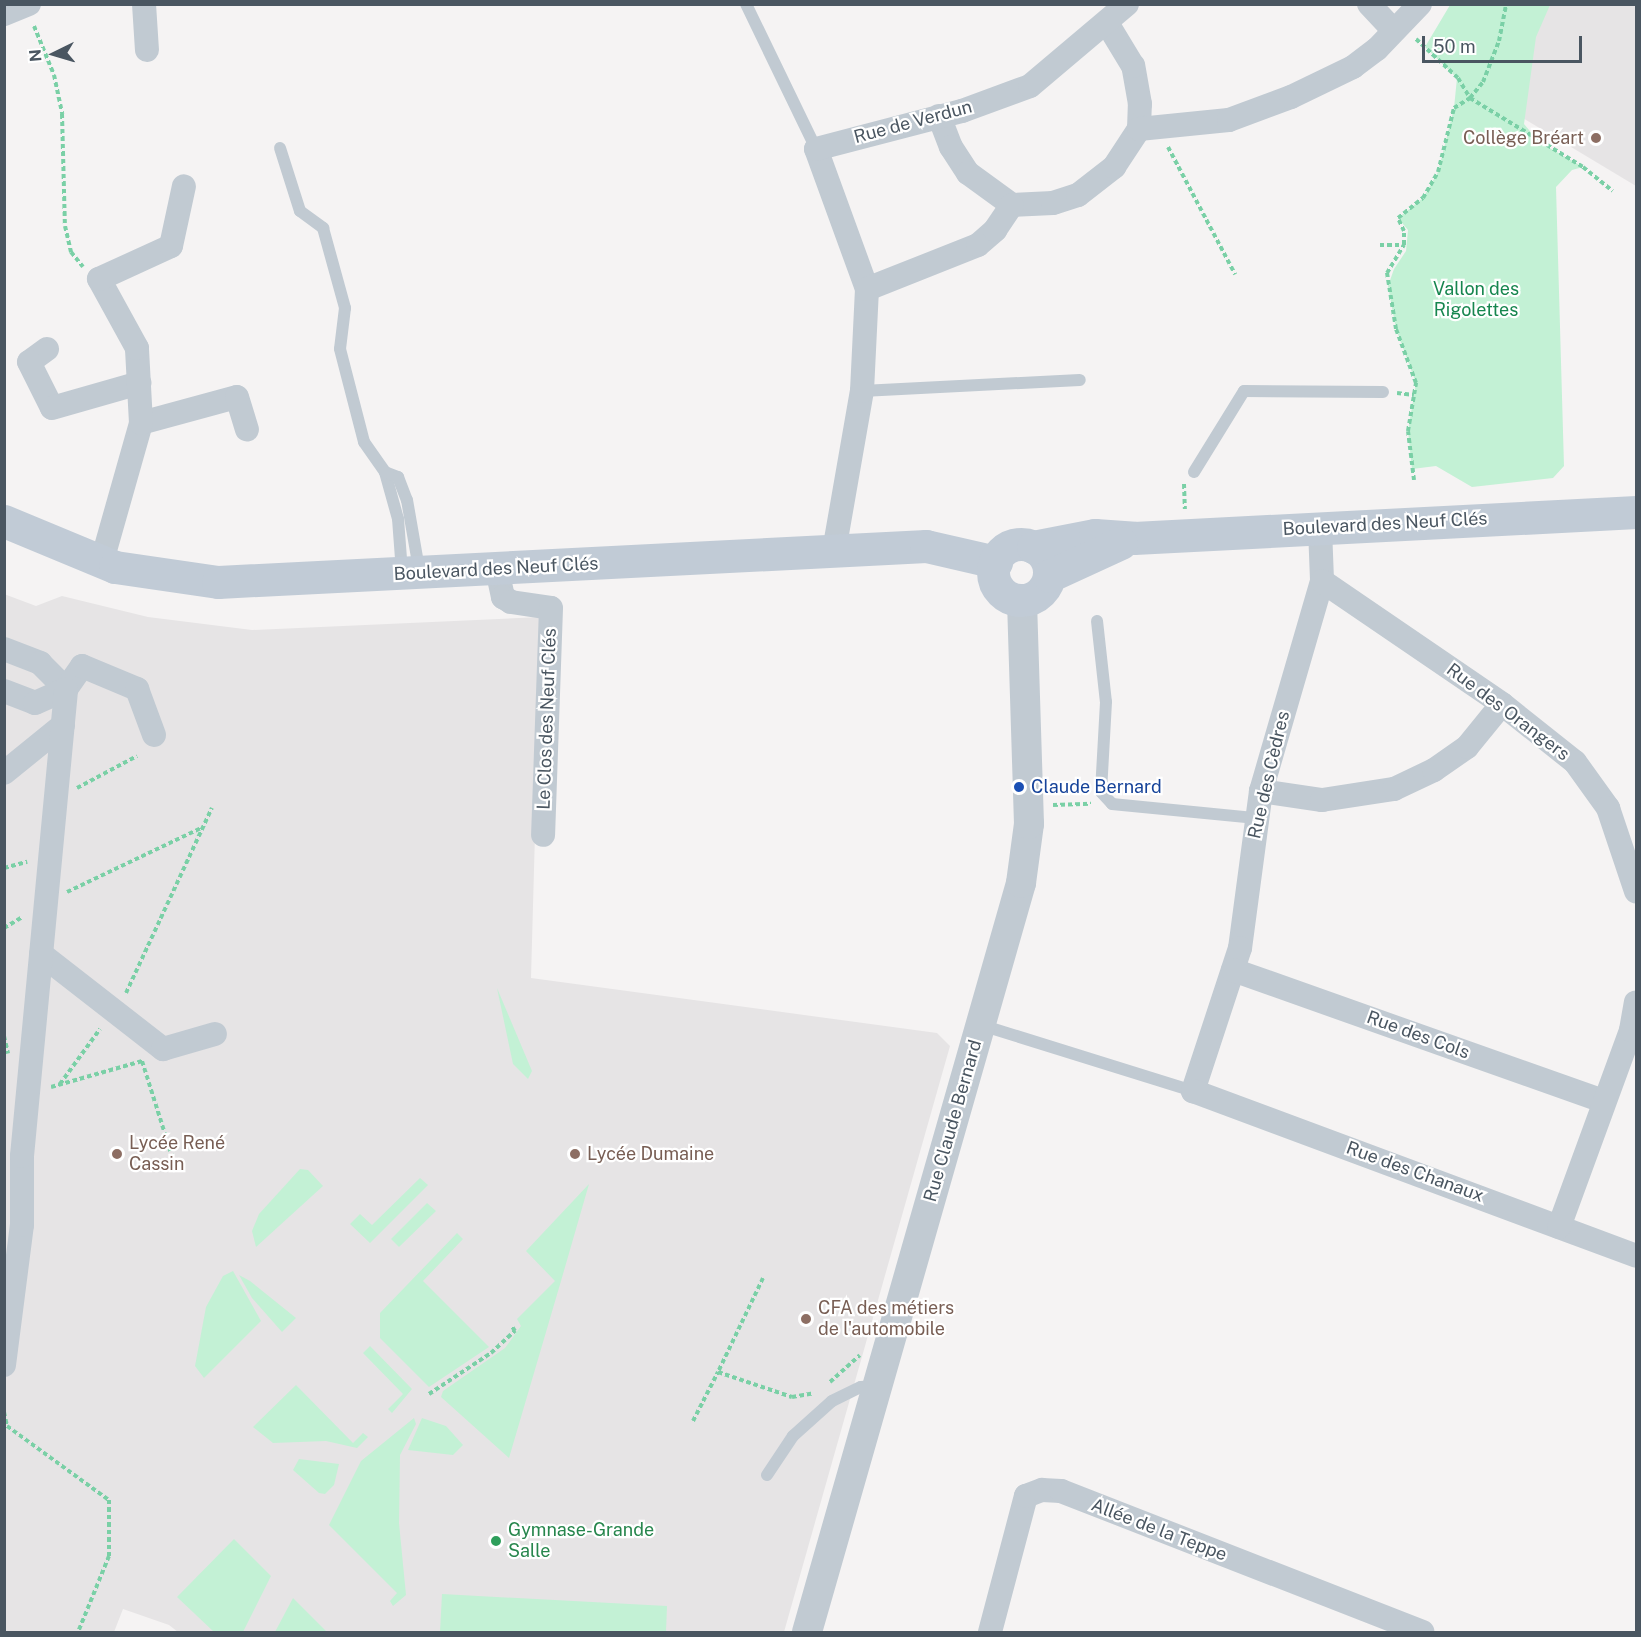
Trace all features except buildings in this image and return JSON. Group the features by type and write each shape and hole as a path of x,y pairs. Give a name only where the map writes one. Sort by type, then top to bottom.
{"main road":[{"name":"Boulevard des Neuf Clés","path":"1032,546 1095,535 1134,538 1636,512"},
{"name":"Boulevard des Neuf Clés","path":"4,521 102,561 218,582 411,574 926,546 996,562"},
{"name":"Boulevard des Neuf Clés","path":"1049,576 1134,538"},
{"path":"1015,545 1032,546 1046,558 1049,576 1043,590 1022,600 1013,599 999,588 994,571 996,562 1015,545"}],"street":[{"path":"144,4 147,50"},
{"name":"Rue de Verdun","path":"816,149 939,116 1030,86 1127,4"},
{"path":"1369,4 1394,30"},
{"path":"939,116 951,147 968,173 1012,205 1053,203 1097,184 1149,128 1229,120 1290,96 1353,67 1420,4"},
{"path":"1107,23 1133,66 1140,104 1149,128"},
{"path":"816,149 867,289 862,392 834,551"},
{"path":"102,561 141,423 137,348 99,279 171,246 178,229 184,186"},
{"path":"867,289 978,245 995,230 1012,205"},
{"path":"47,349 29,363 52,408 139,382"},
{"path":"141,423 237,397 248,429"},
{"name":"Rue des Cèdres","path":"1193,1091 1240,948 1261,791 1322,581 1320,528"},
{"name":"Le Clos des Neuf Clés","path":"497,569 503,597 511,602 551,608 543,835"},
{"name":"Rue des Orangers","path":"1322,581 1502,704 1575,762 1608,808 1636,891"},
{"name":"Rue Claude Bernard","path":"807,1632 1021,883 1028,805 1022,600"},
{"path":"4,649 40,663 66,689"},
{"path":"4,1365 22,1225 28,1094 66,689 82,666 138,688 154,735"},
{"path":"4,691 35,703 66,689"},
{"path":"1261,791 1322,800 1394,789 1434,770 1467,747 1502,704"},
{"path":"4,774 63,724"},
{"path":"41,954 163,1049 215,1034"},
{"name":"Rue des Cols","path":"1233,969 1603,1101"},
{"path":"1559,1227 1603,1101 1631,1030 1636,1002"},
{"name":"Rue des Chanaux","path":"1193,1091 1636,1256"},
{"name":"Allée de la Teppe","path":"990,1632 1026,1496 1042,1490 1061,1491 1423,1632"}],"lane":[{"path":"746,4 816,149"},
{"path":"280,148 300,211 322,228 345,308 340,350 364,442 385,472 398,477 407,500 411,574"},
{"path":"862,392 1080,380"},
{"path":"1189,472 1244,391 1383,392"},
{"path":"1098,621 1106,702 1101,792 1112,804 1256,818"},
{"path":"981,1025 1193,1091"},
{"path":"767,1474 793,1436 832,1401 861,1387 877,1386"}],"path":[{"path":"1414,480 1407,431 1416,383 1396,329 1386,273 1404,245 1404,231 1398,218 1423,198 1438,172 1454,108 1470,98 1483,82 1495,52 1506,4"},
{"path":"20,8 54,75 62,114 65,226 71,252 88,275 99,279"},
{"path":"1394,30 1407,32 1425,47 1458,78 1470,98 1583,166 1612,191"},
{"path":"1149,128 1235,274"},
{"path":"1380,245 1404,245"},
{"path":"1185,514 1189,472"},
{"path":"56,800 137,756"},
{"path":"1028,805 1112,804"},
{"path":"60,1084 129,988 212,808"},
{"path":"4,928 45,902 203,827"},
{"path":"4,993 4,1023"},
{"path":"28,1094 142,1061 172,1156"},
{"path":"693,1421 763,1278"},
{"path":"429,1394 491,1353 515,1330 511,1325"},
{"path":"826,1385 869,1347"},
{"path":"718,1372 792,1398 818,1393"},
{"path":"4,1412 7,1426 109,1500 109,1556 78,1632"}],"shaded area":[{"name":"Collège Bréart","path":"1511,5 1636,5 1636,186 1476,90"},
{"name":"Lycée Dumaine","path":"4,594 36,606 62,596 148,617 252,630 541,617 531,978 937,1033 950,1046 784,1632 178,1632 169,1625 123,1609 114,1632 5,1632"}],"green space":[{"name":"Vallon des Rigolettes","path":"1450,5 1550,5 1536,37 1524,124 1539,142 1583,167 1572,170 1556,187 1564,466 1553,478 1472,487 1436,466 1412,469 1408,431 1416,383 1396,329 1388,286 1394,269 1406,251 1408,230 1398,218 1423,198 1438,172 1454,108 1457,78 1425,47"},
{"path":"497,988 532,1071 528,1079 513,1064"},
{"path":"300,1169 308,1170 323,1186 256,1247 252,1231 259,1214"},
{"path":"420,1178 428,1185 370,1243 350,1224 360,1214 372,1225"},
{"path":"589,1184 509,1458 441,1397 443,1391 505,1348 521,1326 517,1319 555,1281 526,1251"},
{"path":"427,1203 436,1211 399,1247 391,1239"},
{"path":"457,1233 463,1239 423,1281 489,1347 429,1387 380,1338 380,1313"},
{"path":"233,1271 261,1321 204,1378 195,1366 206,1307 223,1276"},
{"path":"239,1275 250,1281 296,1318 282,1332 252,1298"},
{"path":"370,1346 412,1389 392,1413 388,1409 403,1394 363,1353"},
{"path":"296,1385 353,1443 363,1433 368,1437 357,1448 326,1441 273,1443 253,1427"},
{"path":"414,1418 416,1424 400,1455 399,1523 406,1595 393,1606 390,1601 397,1593 329,1525 361,1461"},
{"path":"422,1418 446,1426 463,1445 453,1455 408,1450"},
{"path":"299,1459 339,1464 334,1485 325,1494 319,1493 293,1470"},
{"path":"234,1539 271,1576 243,1632 214,1632 177,1597"},
{"path":"442,1594 667,1606 666,1632 440,1632"},
{"path":"293,1598 327,1632 275,1632"}],"place":[{"name":"Collège Bréart","path":"1596,138"},
{"name":"Claude Bernard","path":"1019,787"},
{"name":"Lycée René Cassin","path":"117,1154"},
{"name":"Lycée Dumaine","path":"575,1154"},
{"name":"CFA des métiers de l'automobile","path":"806,1319"},
{"name":"Gymnase-Grande Salle","path":"496,1541"}]}
